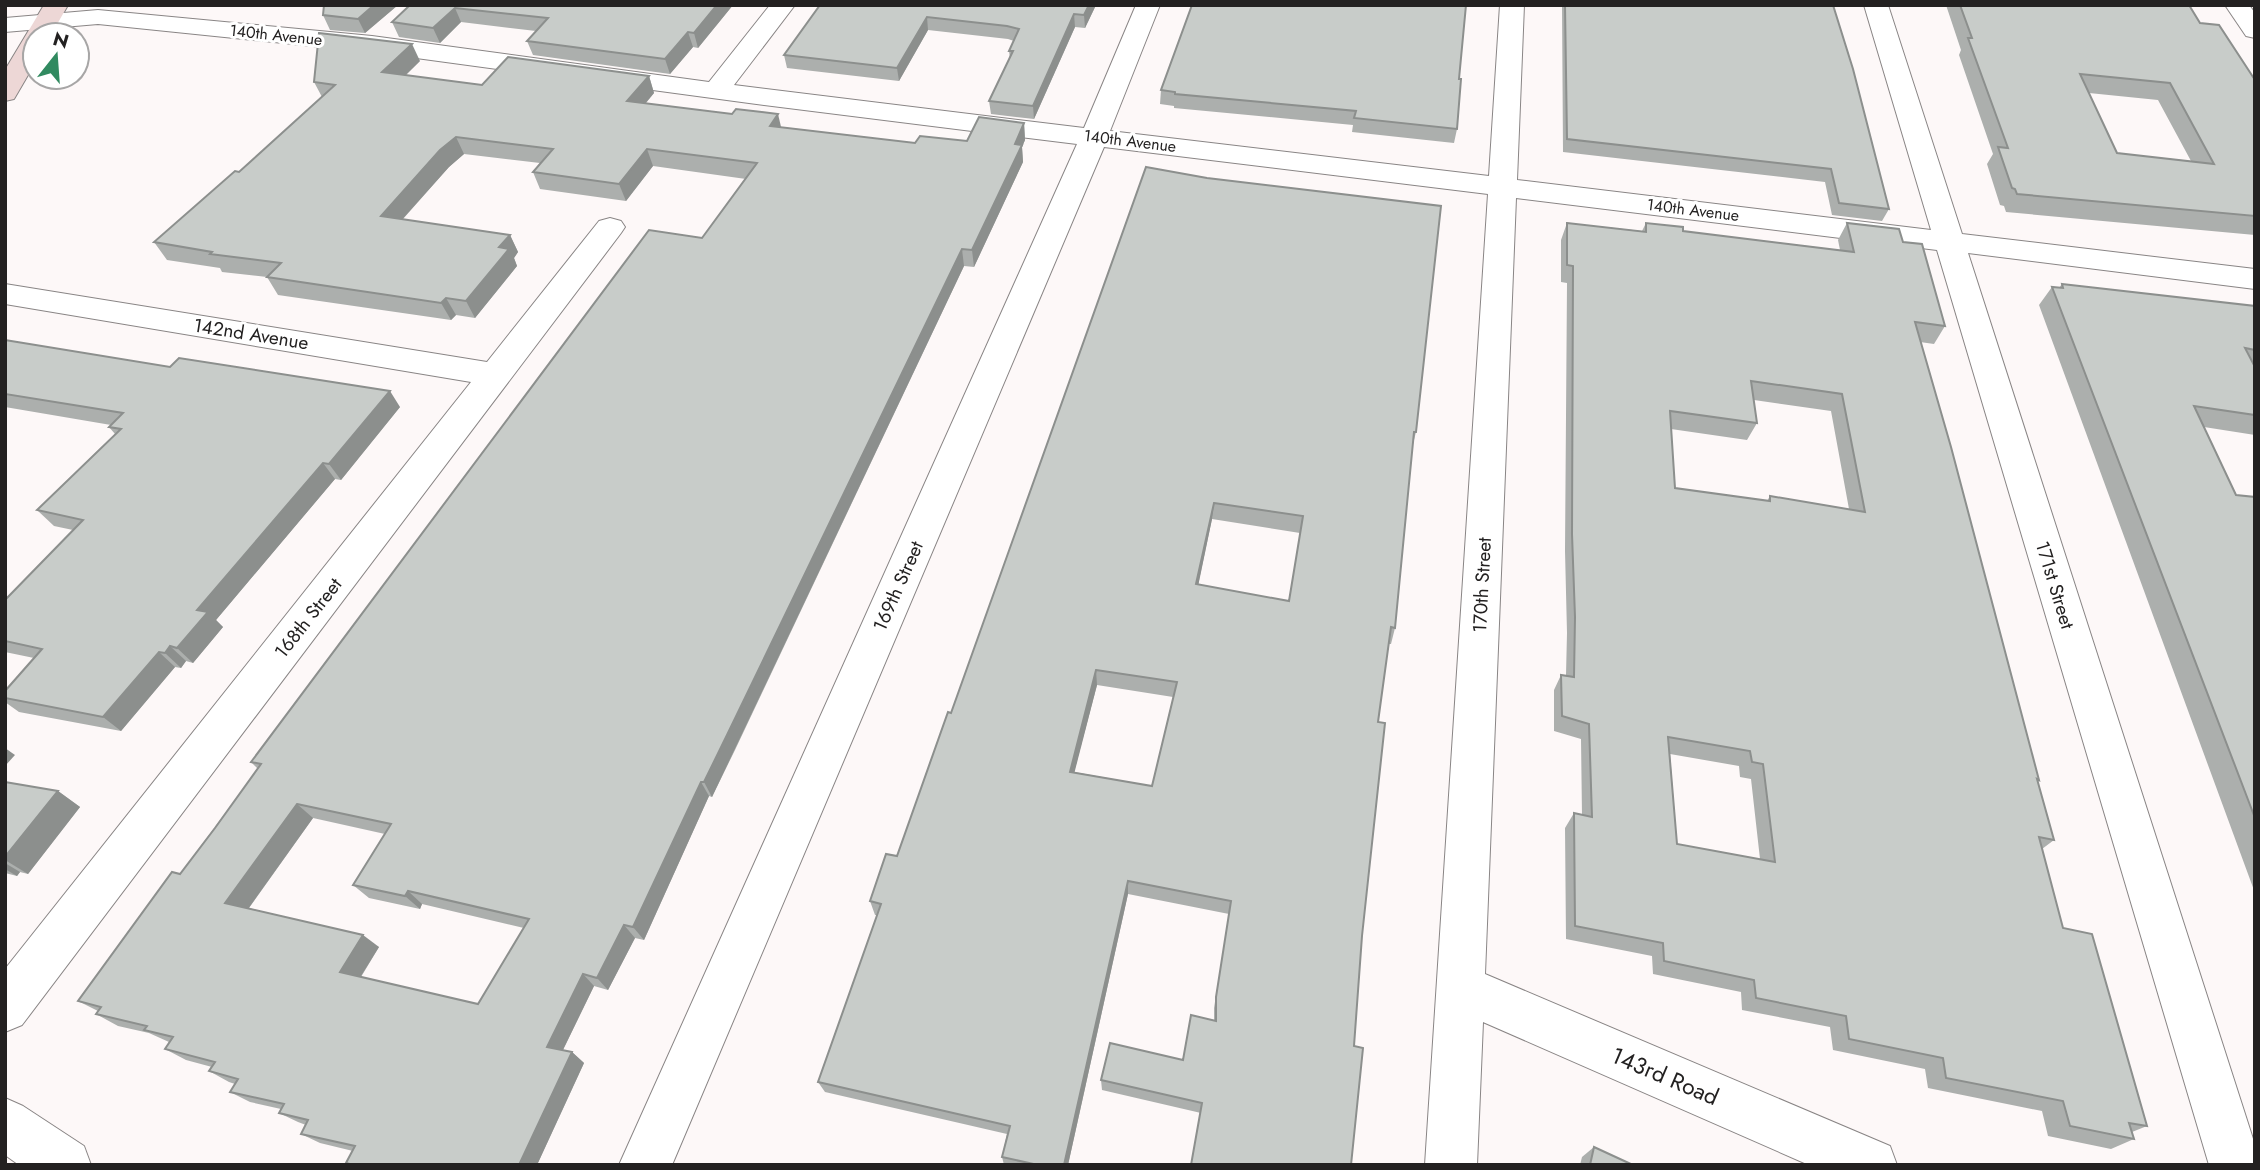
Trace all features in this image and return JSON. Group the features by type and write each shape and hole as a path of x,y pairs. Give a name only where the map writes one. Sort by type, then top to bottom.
{"main road":[{"path":"5,93 21,65"}],"street":[{"path":"716,90 783,5"},
{"name":"169th Street","path":"645,1165 1094,137 1148,5"},
{"name":"170th Street","path":"1451,1165 1512,5"},
{"name":"171st Street","path":"1876,5 2235,1165"},
{"path":"2237,5 2255,31"},
{"name":"140th Avenue","path":"71,21 98,17 372,44 716,90 2255,279"},
{"path":"372,44 396,24"},
{"name":"168th Street","path":"5,1008 610,227"},
{"name":"142nd Avenue","path":"5,294 497,375"},
{"name":"143rd Road","path":"1460,988 1871,1165"},
{"path":"5,1124 65,1165"}],"building":[{"path":"324,5 374,5 358,19 323,15"},
{"path":"410,5 717,5 694,33 688,32 665,59 527,41 548,18 455,8 433,28 392,22"},
{"path":"820,5 1089,5 1084,15 1074,14 1033,106 989,101 1013,51 1009,51 1019,29 927,17 897,68 784,55"},
{"path":"1192,5 1466,5 1457,129 1354,118 1356,111 1175,94 1161,90"},
{"path":"1565,5 1833,5 1853,69 1889,209 1839,203 1831,169 1567,139"},
{"path":"1960,5 2189,5 2200,23 2219,25 2255,80 2255,216 2017,194 2012,188 1998,147 2008,148 1968,38 1972,38","holes":["2080,74 2170,83 2214,164 2117,153"]},
{"path":"319,33 412,44 382,72 482,85 508,57 649,76 627,101 732,114 736,109 778,114 770,126 915,143 920,136 967,141 979,117 1024,123 1015,144 1022,145 972,250 962,249 704,782 701,782 633,927 624,925 597,978 583,974 547,1047 572,1052 519,1165 346,1163 355,1146 301,1134 308,1120 279,1113 284,1104 230,1092 238,1079 209,1071 215,1062 165,1049 173,1037 144,1030 147,1026 96,1014 101,1007 78,1001 172,872 180,874 215,828 261,764 251,762 649,230 702,238 757,163 647,149 619,184 533,172 553,149 456,137 440,150 381,216 510,235 499,247 509,249 466,301 446,298 441,303 267,277 281,263 210,254 212,252 154,242 235,171 239,172 335,85 314,82","holes":["297,804 391,824 353,885 405,896 408,891 529,919 478,1004 340,972 363,935 225,903"]},
{"path":"1146,167 1207,178 1441,206 1414,432 1395,628 1391,627 1378,722 1385,723 1362,936 1354,1046 1363,1048 1351,1165 1191,1165 1202,1103 1101,1080 1110,1043 1183,1060 1191,1015 1216,1021 1216,997 1231,901 1128,881 1064,1165 1038,1165 1002,1157 1010,1126 818,1082 881,904 870,901 886,854 897,856 948,712 951,713","holes":["1214,503 1303,516 1289,601 1196,584","1096,670 1177,682 1152,786 1070,772"]},
{"path":"1567,223 1646,232 1646,223 1683,227 1683,231 1854,252 1847,223 1899,229 1903,242 1922,244 1945,326 1915,322 1951,447 2054,840 2039,837 2063,928 2092,934 2147,1126 2129,1123 2134,1139 2070,1126 2063,1101 1946,1078 1943,1058 1849,1039 1846,1016 1756,998 1754,980 1664,961 1663,943 1575,926 1574,813 1592,817 1589,724 1562,716 1561,675 1574,677 1575,617 1572,534 1573,266 1567,265","holes":["1751,381 1842,394 1865,512 1770,496 1770,501 1675,488 1670,411 1757,423","1668,737 1750,751 1752,762 1763,764 1775,862 1677,844"]},
{"path":"2062,284 2255,306 2255,350 2245,348 2255,367 2255,415 2194,406 2236,495 2255,497 2255,818 2052,287 2063,288"},
{"path":"5,340 170,367 179,358 390,391 329,464 323,463 197,610 208,612 177,648 170,646 165,653 159,652 103,717 5,698 5,691 42,649 5,641 5,600 83,520 37,510 121,429 109,427 123,413 5,394"},
{"path":"5,782 58,791 5,857"},
{"path":"1594,1147 1633,1165 1590,1165"}]}
